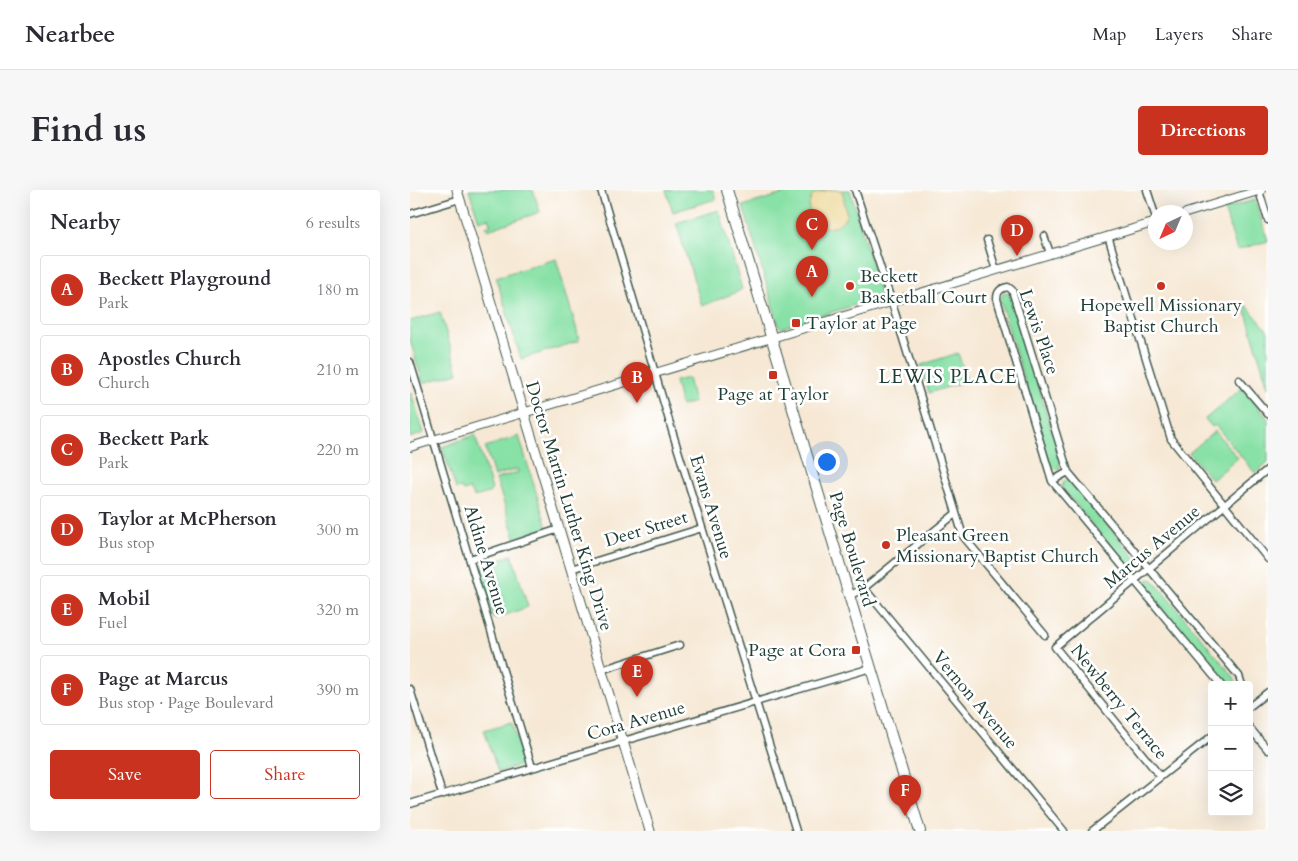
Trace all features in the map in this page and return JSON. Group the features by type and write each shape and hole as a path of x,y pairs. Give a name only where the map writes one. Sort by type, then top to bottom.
{"main road":[{"name":"Page Boulevard","path":"727,190 871,668 917,830"},
{"name":"Doctor Martin Luther King Drive","path":"458,195 649,831"}],"street":[{"name":"Evans Avenue","path":"601,190 702,528 796,831"},
{"path":"855,190 892,301 963,536 1045,635"},
{"path":"1147,190 1152,205"},
{"path":"1193,211 1260,190 1268,220"},
{"path":"410,214 458,195"},
{"path":"410,447 1148,224"},
{"path":"1044,236 1050,253"},
{"path":"1108,236 1171,439 1268,559"},
{"path":"987,240 996,270"},
{"name":"Lewis Place","path":"1218,681 1052,481 996,298 999,291 1003,288 1008,287 1012,290 1068,472 1240,681"},
{"name":"Aldine Avenue","path":"410,362 532,767"},
{"path":"1240,380 1268,414"},
{"name":"Marcus Avenue","path":"1055,647 1268,469"},
{"path":"1052,481 1068,472"},
{"path":"849,596 864,588 955,514"},
{"name":"Deer Street","path":"571,569 702,528"},
{"path":"470,559 559,529"},
{"name":"Vernon Avenue","path":"864,588 1064,831"},
{"path":"601,670 680,645"},
{"name":"Newberry Terrace","path":"1055,647 1160,776"},
{"name":"Cora Avenue","path":"410,804 871,668"},
{"path":"410,689 442,794"},
{"path":"1253,703 1268,692"},
{"path":"1253,732 1268,750"},
{"path":"1092,831 1208,739"}],"green space":[{"path":"469,190 533,190 540,212 488,230 486,227 491,225 488,218 479,221"},
{"path":"666,190 713,190 716,199 673,212"},
{"path":"796,190 850,190 881,297 781,328 743,206"},
{"path":"1255,200 1268,241 1237,250 1224,209"},
{"path":"719,210 742,289 702,306 676,223"},
{"path":"556,259 579,341 521,359 496,277"},
{"path":"1004,292 1012,298 1061,462 1060,468 1050,467 1000,300"},
{"path":"1244,306 1247,306 1268,331 1268,387"},
{"path":"440,312 458,373 423,383 410,340 410,321"},
{"path":"958,353 967,381 929,393 921,365"},
{"path":"688,378 694,402 681,406 675,381"},
{"path":"1242,388 1268,419 1268,462 1255,473 1215,425 1212,427 1205,419"},
{"path":"410,393 424,433 410,438"},
{"path":"1215,431 1238,458 1212,480 1189,453"},
{"path":"475,435 492,489 489,493 474,497 469,489 463,491 461,488 456,489 442,447"},
{"path":"519,436 547,528 515,538 496,479 518,472 517,469 494,476 485,447"},
{"path":"1065,480 1070,480 1138,561 1139,566 1133,571 1129,569 1062,488"},
{"path":"512,555 528,607 494,619 478,566"},
{"path":"1148,579 1153,580 1236,681 1222,681 1144,587"},
{"path":"512,722 524,764 498,772 484,730"}],"sand":[{"path":"829,190 842,190 847,215 839,224 823,227 812,218 809,210 810,202 814,194"}],"place":[{"name":"Beckett Park","path":"812,250"},
{"name":"Taylor at McPherson","path":"1017,256"},
{"name":"Beckett Basketball Court","path":"850,286"},
{"name":"Hopewell Missionary Baptist Church","path":"1161,286"},
{"name":"Beckett Playground","path":"812,297"},
{"name":"Taylor at Page","path":"796,323"},
{"name":"Page at Taylor","path":"773,375"},
{"name":"Apostles Church","path":"637,403"},
{"name":"Pleasant Green Missionary Baptist Church","path":"886,545"},
{"name":"Page at Cora","path":"856,650"},
{"name":"Mobil","path":"637,697"},
{"name":"Page at Marcus","path":"905,816"}],"district":[{"name":"LEWIS PLACE","path":"948,377"}]}
